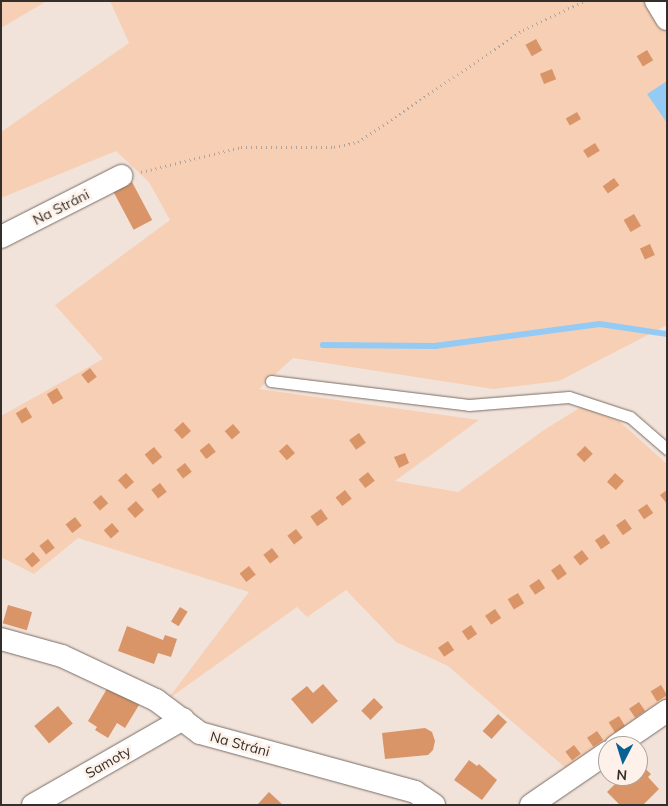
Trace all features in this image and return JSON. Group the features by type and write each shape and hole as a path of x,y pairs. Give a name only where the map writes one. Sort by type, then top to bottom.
{"street":[{"path":"656,1 667,19"},
{"name":"Na Stráni","path":"1,237 120,176"},
{"name":"Na Stráni","path":"1,639 62,656 156,700 200,733 415,792 434,805"},
{"path":"631,736 667,711"},
{"name":"Samoty","path":"33,805 183,719"},
{"path":"531,805 598,759"}],"lane":[{"path":"271,381 469,405 569,397 630,417 667,449"}],"path":[{"path":"120,176 241,147 334,147 358,142 523,30 584,1"}],"shaded area":[{"path":"1,1 47,1 1,28"},
{"path":"110,1 648,1 667,34 667,325 559,381 493,389 293,358 259,389 479,420 395,481 458,492 544,430 581,407 619,421 667,464 667,701 617,736 598,736 598,749 568,770 448,666 396,642 346,590 307,617 297,607 167,700 249,592 78,538 34,574 1,557 1,416 103,359 55,305 170,220 149,182 116,151 1,198 1,132 129,43"}],"water":[{"path":"667,81 667,123 647,94"}],"building":[{"path":"536,39 542,50 532,56 526,45"},
{"path":"647,50 653,60 643,66 637,56"},
{"path":"552,69 556,79 544,84 540,74"},
{"path":"577,112 581,119 570,125 566,118"},
{"path":"595,143 600,151 588,158 583,150"},
{"path":"614,178 619,185 608,194 603,186"},
{"path":"132,182 152,220 134,230 113,192"},
{"path":"634,214 641,226 631,232 624,220"},
{"path":"650,244 655,255 645,259 640,248"},
{"path":"90,368 97,377 88,383 81,375"},
{"path":"57,388 63,398 53,404 47,394"},
{"path":"26,407 32,417 22,423 16,413"},
{"path":"183,422 191,431 182,439 174,430"},
{"path":"233,424 240,432 232,440 225,431"},
{"path":"359,433 366,443 356,450 349,440"},
{"path":"209,443 216,452 206,459 200,450"},
{"path":"287,444 295,453 287,460 279,451"},
{"path":"585,446 593,454 584,462 577,454"},
{"path":"154,447 162,457 153,465 145,455"},
{"path":"405,453 409,463 399,468 394,457"},
{"path":"185,463 192,472 183,478 176,470"},
{"path":"368,472 375,481 365,488 359,479"},
{"path":"126,473 134,482 126,489 118,480"},
{"path":"615,473 624,481 616,490 607,482"},
{"path":"160,483 167,492 158,498 151,490"},
{"path":"345,490 352,499 342,506 336,497"},
{"path":"667,490 667,504 660,495"},
{"path":"101,495 108,503 100,511 93,502"},
{"path":"136,501 144,510 135,518 127,509"},
{"path":"647,504 653,513 644,519 638,510"},
{"path":"321,509 328,519 317,526 310,516"},
{"path":"75,517 82,526 72,533 66,524"},
{"path":"625,519 632,529 623,535 616,525"},
{"path":"112,523 119,531 111,539 104,530"},
{"path":"296,529 303,538 294,544 287,536"},
{"path":"604,534 610,543 601,549 595,540"},
{"path":"48,539 55,548 46,554 39,546"},
{"path":"272,548 279,557 270,563 263,555"},
{"path":"582,550 589,559 580,565 573,557"},
{"path":"33,552 40,560 32,568 25,559"},
{"path":"560,564 567,574 558,580 551,570"},
{"path":"249,566 256,575 246,582 240,573"},
{"path":"539,579 545,588 535,595 529,586"},
{"path":"518,593 524,603 514,609 508,599"},
{"path":"8,605 32,612 27,630 3,623"},
{"path":"180,607 188,612 179,626 171,621"},
{"path":"495,609 501,618 491,625 485,616"},
{"path":"471,625 477,634 468,640 462,631"},
{"path":"127,626 163,640 165,635 177,639 171,657 158,653 154,664 118,651"},
{"path":"448,641 454,650 444,657 438,648"},
{"path":"323,684 338,701 312,724 291,699 307,686 313,693"},
{"path":"661,685 667,695 657,701 651,691"},
{"path":"108,687 139,705 125,728 117,723 108,738 95,730 97,727 88,721"},
{"path":"374,698 383,707 370,720 361,711"},
{"path":"639,702 645,711 635,718 629,709"},
{"path":"58,706 73,724 49,744 34,726"},
{"path":"498,714 507,722 492,739 483,731"},
{"path":"619,716 625,726 615,732 609,722"},
{"path":"425,728 432,732 435,741 433,750 428,755 385,759 382,733"},
{"path":"597,731 600,736 598,736 598,744 593,747 587,738"},
{"path":"574,745 581,754 572,760 565,752"},
{"path":"469,760 477,766 479,764 497,780 482,800 454,780"},
{"path":"648,777 659,789 643,805 620,805 607,792 613,786 648,786"},
{"path":"269,792 283,805 257,805"}],"waterway":[{"path":"323,345 435,346 600,324 667,334"}]}
